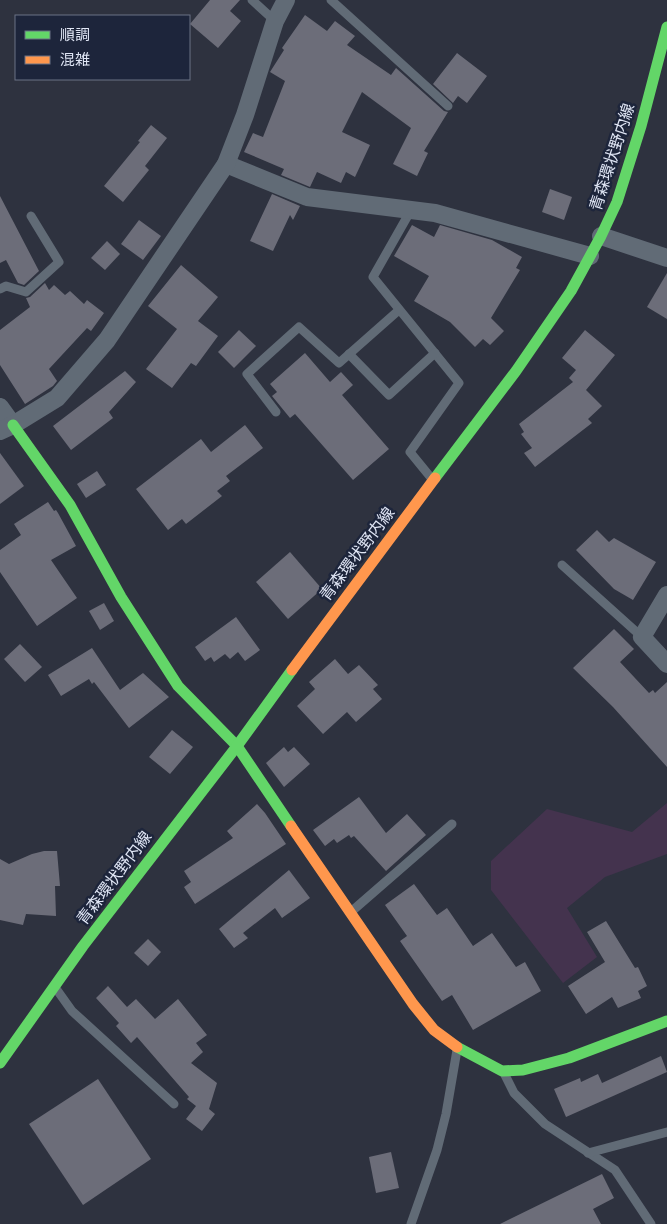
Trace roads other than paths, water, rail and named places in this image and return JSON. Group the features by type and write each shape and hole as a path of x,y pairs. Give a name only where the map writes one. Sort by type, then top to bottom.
{"main road":[{"name":"青森環状野内線","path":"0,1063 54,986 140,870 237,746 323,626 434,481 571,291 617,202 641,126 667,27"},
{"path":"6,428 70,505 121,597 178,686 237,746 413,1004 434,1030 458,1048 502,1071 523,1070 569,1058 667,1021"}],"street":[{"path":"0,407 6,428 57,398 107,340 226,164 245,115 275,21 286,0"},
{"path":"226,164 307,197 435,213 590,256"},
{"path":"601,236 667,258"},
{"path":"667,595 642,637 667,664"}],"lane":[{"path":"252,0 275,21"},
{"path":"331,0 448,106"},
{"path":"410,210 373,277 459,383 410,452 434,481"},
{"path":"0,289 6,286 26,292 60,262 30,216"},
{"path":"276,412 247,374 298,327 338,363 399,310"},
{"path":"349,354 389,395 434,353"},
{"path":"562,566 642,637"},
{"path":"350,913 452,824"},
{"path":"54,986 72,1011 174,1104"},
{"path":"411,1224 441,1132 458,1048"},
{"path":"502,1071 514,1093 545,1124 615,1170 651,1224"},
{"path":"588,1153 667,1132"}]}
